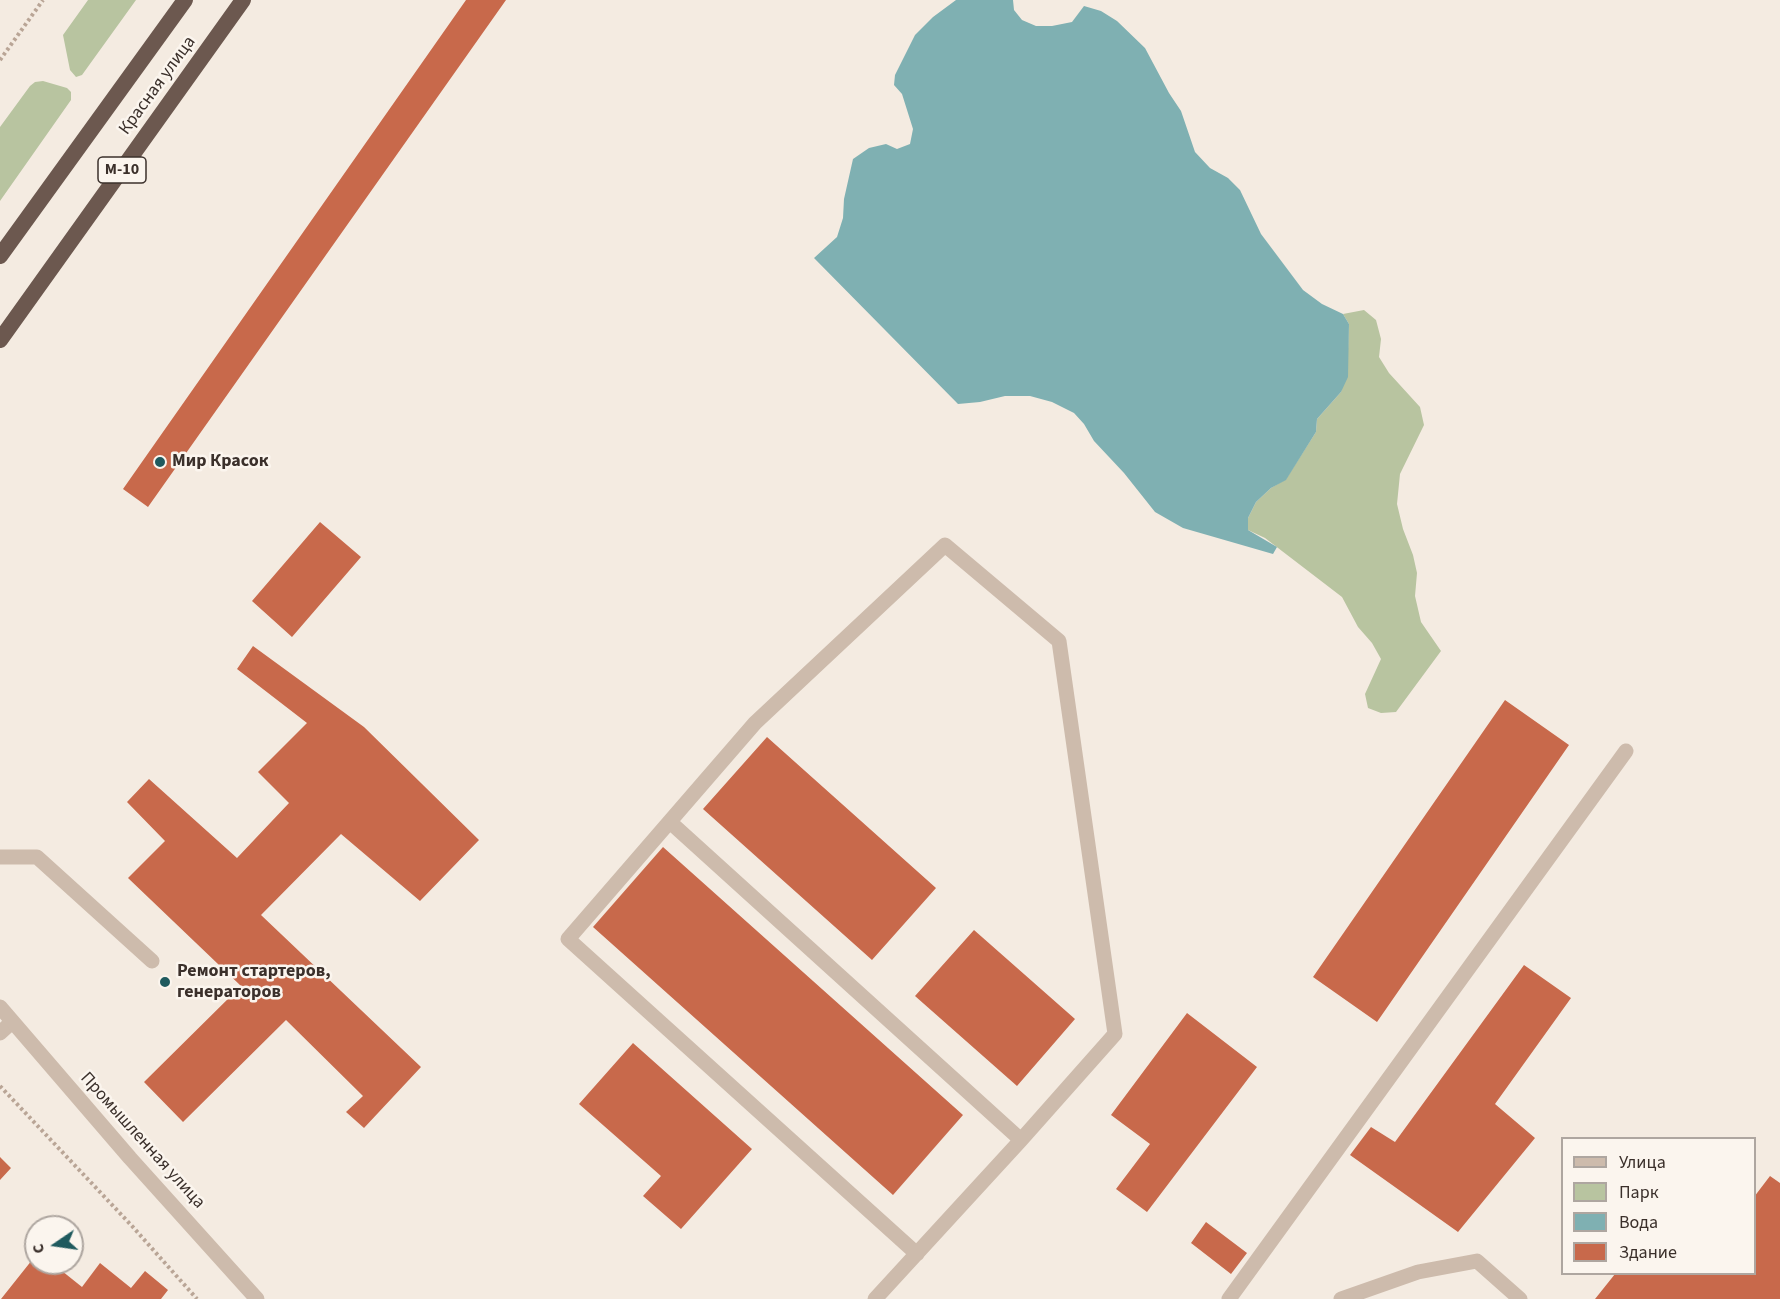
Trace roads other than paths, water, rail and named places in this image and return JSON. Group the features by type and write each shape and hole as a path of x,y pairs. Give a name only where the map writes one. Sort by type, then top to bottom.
{"highway":[{"name":"Красная улица","path":"0,256 185,0"},
{"name":"Красная улица","path":"0,340 243,0"}],"street":[{"path":"875,1299 917,1254 1021,1140 1115,1034 1059,641 945,545 755,723 568,939 917,1254"},
{"path":"1229,1299 1626,751"},
{"path":"670,822 1021,1140"},
{"path":"0,858 37,857 152,961"},
{"name":"Промышленная улица","path":"0,1007 257,1299"},
{"path":"0,1033 12,1022"},
{"path":"1341,1299 1418,1272 1477,1261 1520,1299"}],"water":[{"path":"956,0 1013,0 1014,10 1022,20 1036,26 1072,22 1084,6 1101,11 1117,21 1145,48 1181,111 1195,152 1210,168 1228,178 1240,190 1261,234 1303,290 1322,304 1343,314 1349,324 1348,377 1341,392 1317,419 1316,432 1286,480 1271,488 1256,502 1248,518 1248,530 1277,547 1273,554 1183,528 1155,512 1124,473 1094,441 1074,413 1052,402 1030,396 1005,396 958,404 814,258 837,237 843,218 844,199 853,159 869,148 886,144 897,149 910,144 913,129 902,94 894,85 895,75 915,35 933,17"}],"place":[{"name":"Мир Красок","path":"160,462"},
{"name":"Ремонт стартеров, генераторов","path":"165,982"}]}
